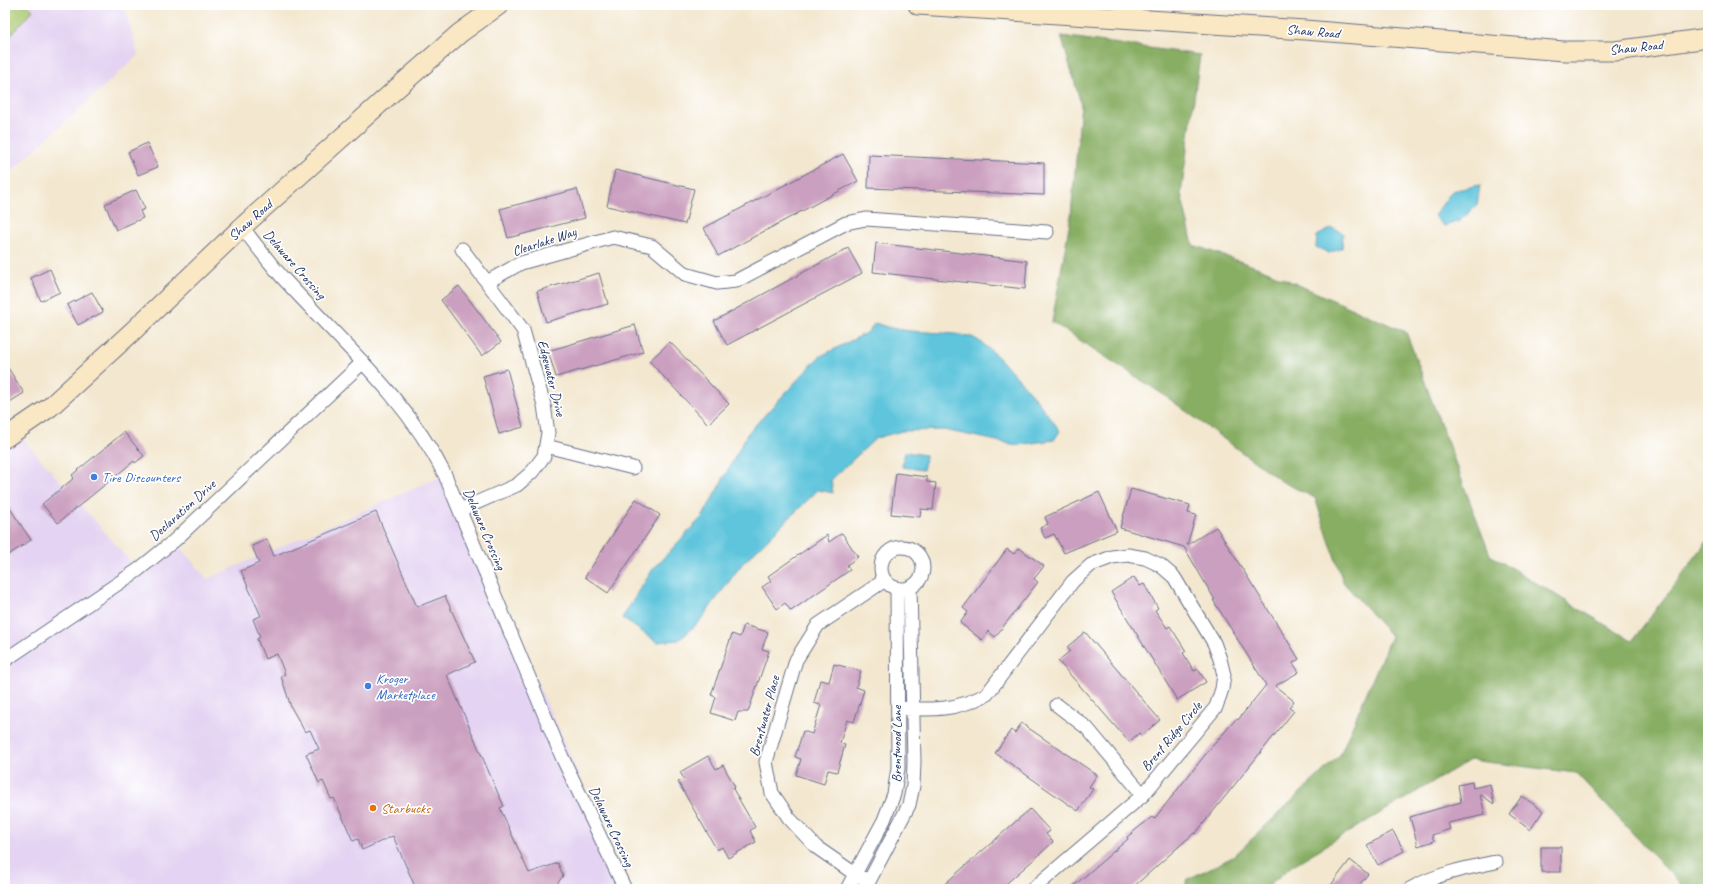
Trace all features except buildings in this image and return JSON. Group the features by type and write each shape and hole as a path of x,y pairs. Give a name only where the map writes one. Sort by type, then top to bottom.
{"main road":[{"name":"Shaw Road","path":"5,438 50,406 134,330 242,227 460,33 499,5"},
{"name":"Shaw Road","path":"918,5 1305,30 1564,51 1615,51 1708,38"}],"street":[{"name":"Clearlake Way","path":"487,282 521,263 613,237 652,246 685,274 717,283 736,281 846,223 866,219 1048,232"},
{"name":"Delaware Crossing","path":"242,227 282,276 363,362 401,406 424,436 445,475 562,757 624,889"},
{"name":"Edgewater Drive","path":"460,510 517,486 532,472 544,456 548,433 544,404 523,330 462,249"},
{"name":"Declaration Drive","path":"5,660 138,570 175,540 363,362"},
{"path":"546,446 633,468"},
{"path":"904,546 917,553 923,563 921,578 903,588 885,580 880,567 886,554 891,549 904,546"},
{"name":"Brent Ridge Circle","path":"898,708 944,709 969,704 987,694 1072,581 1091,565 1112,557 1128,555 1145,558 1160,565 1174,577 1214,643 1220,659 1224,675 1222,689 1216,708 1143,794 1034,889"},
{"name":"Brentwater Place","path":"867,885 855,874 816,847 789,818 772,792 766,762 796,660 818,625 885,580"},
{"name":"Brentwood Lane","path":"847,889 884,820 894,794 898,768 898,708 903,588"},
{"name":"Brentwood Lane","path":"867,885 909,805 912,786 914,762 912,709 903,588"},
{"path":"1057,705 1087,728 1143,794"},
{"path":"1410,889 1421,883 1466,868 1496,862"}],"shaded area":[{"path":"5,5 124,5 138,55 5,177"},
{"path":"16,431 138,570 175,540 207,579 445,475 468,530 567,748 626,889 5,889 5,438"}],"green space":[{"path":"5,5 28,5 33,10 5,42"},
{"path":"1061,36 1200,55 1181,194 1193,245 1262,269 1406,332 1490,555 1632,641 1708,540 1708,889 1685,889 1576,773 1470,760 1293,865 1264,889 1184,889 1188,879 1233,857 1340,755 1391,636 1343,582 1315,498 1281,481 1164,395 1052,322 1071,215 1081,104"}],"water":[{"path":"1480,185 1477,205 1460,221 1444,226 1434,216 1452,191"},
{"path":"1332,228 1343,233 1342,248 1329,253 1316,247 1317,236"},
{"path":"875,323 886,327 909,331 956,334 968,336 978,340 990,349 1017,377 1060,431 1054,440 1017,445 944,430 902,431 876,438 831,480 833,493 818,490 742,564 699,622 679,640 657,642 622,618 653,569 703,516 748,433 819,357 868,332"},
{"path":"905,452 926,455 923,470 902,467"}],"place":[{"name":"Tire Discounters","path":"94,477"},
{"name":"Kroger Marketplace","path":"368,686"},
{"name":"Starbucks","path":"373,808"}]}
